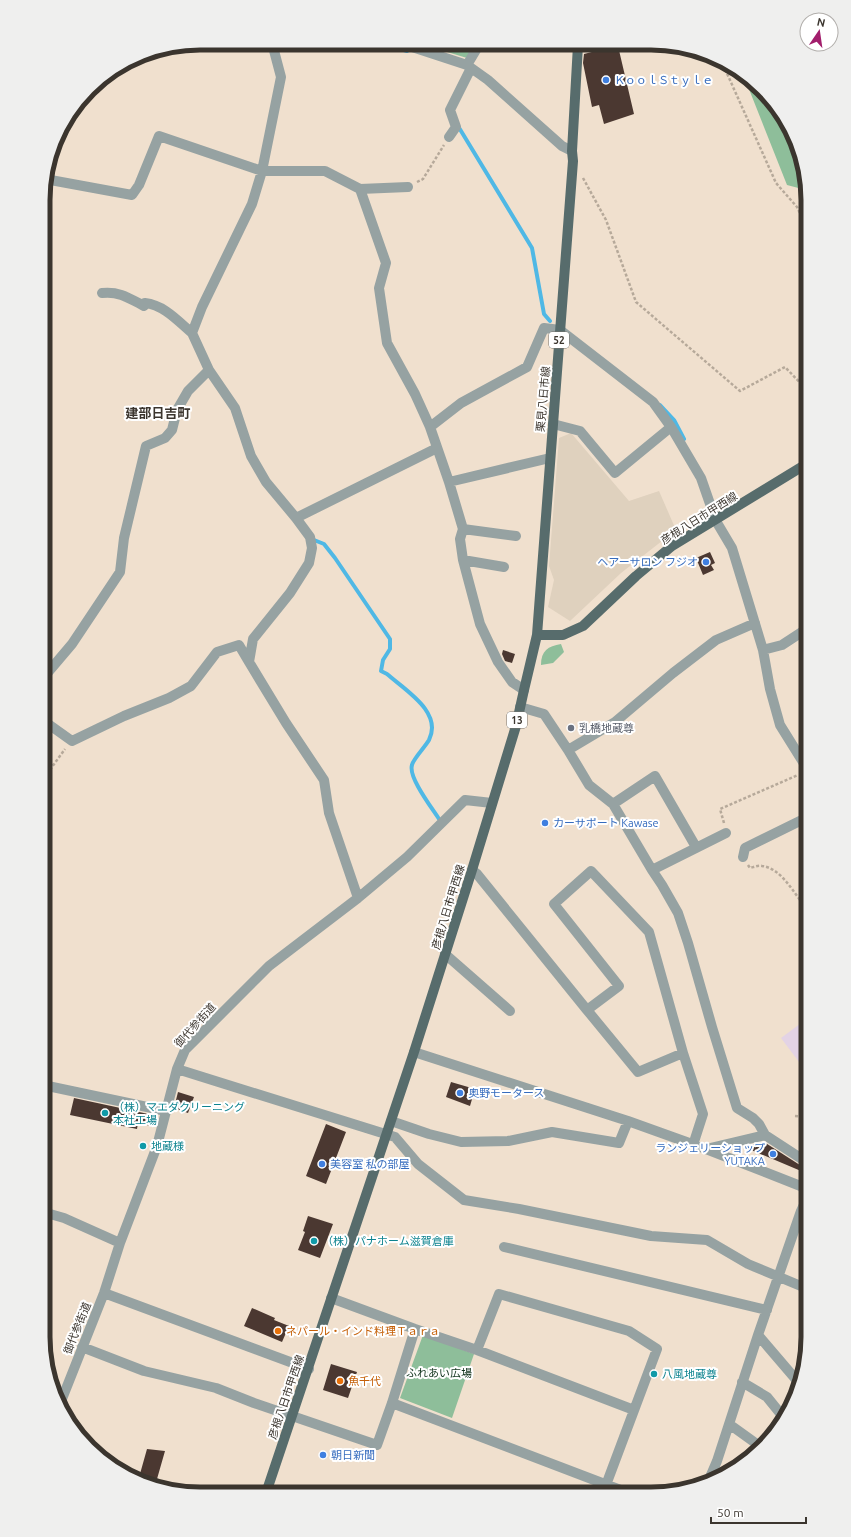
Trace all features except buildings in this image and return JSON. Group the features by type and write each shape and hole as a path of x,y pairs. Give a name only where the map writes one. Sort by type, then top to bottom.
{"main road":[{"name":"栗見八日市線","path":"537,635 573,156 578,50"},
{"name":"彦根八日市甲西線","path":"268,1487 291,1416 309,1369 331,1298 446,954 516,726 537,635 563,635 583,626 636,576 672,546 716,521 801,467"}],"street":[{"path":"192,332 202,307 252,204 262,171 281,77 274,50"},
{"path":"422,50 469,66 488,80 573,156"},
{"path":"448,137 456,127 450,110 477,50"},
{"path":"51,180 132,195 139,185 159,136 262,171 325,171 360,189 408,187"},
{"path":"360,189 386,263 378,288 387,342 415,394 430,427 449,482 463,529 460,539 463,560 480,624 498,662 512,682 524,690"},
{"path":"102,293 112,292 120,294 144,306 145,303 153,304 162,308 192,332 209,370 234,408 251,456 266,482 310,537 312,548 309,563 290,593 254,639 249,662"},
{"path":"430,427 461,403 527,367 544,328 560,330 653,402 671,427 701,478 716,521 732,548 763,650 770,689 780,725 801,759"},
{"path":"50,670 72,644 120,572 124,538 146,446 165,438 172,430 177,410 188,391 209,370"},
{"path":"553,424 580,431 615,473 671,427"},
{"path":"296,518 437,448"},
{"path":"449,482 550,458"},
{"path":"463,529 516,536"},
{"path":"463,560 504,567"},
{"path":"568,750 615,722 673,673 716,640 755,623"},
{"path":"763,650 782,645 801,633"},
{"path":"50,725 72,741 124,716 169,698 192,686 217,652 239,645 286,723 324,780 329,813 358,898"},
{"path":"520,707 544,714 590,785 613,804 678,913 737,1108 756,1121 765,1135 801,1158"},
{"path":"613,804 655,776 696,847"},
{"name":"御代参街道","path":"63,1397 104,1292 120,1243 157,1146 177,1069 185,1050 269,966 358,898 406,856 465,800 492,803"},
{"path":"743,857 745,848 801,821"},
{"path":"652,870 726,833"},
{"path":"472,870 477,874 638,1072 682,1053"},
{"path":"587,1010 619,986 554,904 591,871 649,932 682,1053 703,1114 693,1145"},
{"path":"446,954 510,1011"},
{"path":"414,1052 628,1121 693,1145 706,1148 801,1186"},
{"path":"177,1069 395,1137 418,1164 464,1200 519,1209 651,1236 707,1240 748,1264 801,1286"},
{"path":"50,1087 80,1092 166,1111"},
{"path":"391,1120 429,1134 461,1142 508,1140 552,1132 619,1143 628,1121"},
{"path":"706,1148 765,1135"},
{"path":"711,1475 801,1211"},
{"path":"50,1214 64,1218 120,1243"},
{"path":"504,1247 767,1310"},
{"path":"104,1292 309,1369"},
{"path":"477,1350 499,1294 629,1331 657,1349 606,1485"},
{"path":"331,1298 477,1350 634,1410"},
{"path":"82,1347 144,1371 216,1388 254,1403 377,1445 415,1329"},
{"path":"758,1335 795,1379"},
{"path":"742,1382 767,1397 780,1413"},
{"path":"392,1403 612,1487"},
{"path":"729,1424 756,1444"}],"path":[{"path":"725,70 776,183 797,207 801,215"},
{"path":"408,187 423,179 448,137"},
{"path":"573,156 606,220 636,302 740,391 785,367 801,384"},
{"path":"50,769 60,754 72,741"},
{"path":"795,1116 801,1116"}],"shaded area":[{"path":"571,433 629,501 659,491 676,530 621,573 570,621 548,607 554,580 549,566 559,438"},
{"path":"801,1023 801,1065 781,1038"}],"green space":[{"path":"441,50 471,50 467,58"},
{"path":"747,85 764,101 776,117 790,143 796,161 801,189 787,185"},
{"path":"561,644 564,652 553,663 541,665 542,656 546,650 552,646"},
{"name":"ふれあい広場","path":"423,1335 474,1354 452,1418 400,1398"}],"waterway":[{"path":"458,126 532,248 544,314 550,321"},
{"path":"660,405 674,420 684,439"},
{"path":"314,540 324,544 335,558 390,639 390,649 383,660 381,671 387,674 412,695 427,711 431,720 432,730 429,740 412,765 412,770 417,784 439,819"}],"place":[{"name":"ＫｏｏｌＳｔｙｌｅ","path":"606,80"},
{"name":"ヘアーサロン フジオ","path":"706,562"},
{"name":"乳橋地蔵尊","path":"571,728"},
{"name":"カーサポート Kawase","path":"545,823"},
{"name":"奥野モータース","path":"460,1093"},
{"name":"（株）マエダクリーニング 本社工場","path":"105,1113"},
{"name":"地蔵様","path":"143,1146"},
{"name":"ランジェリーショップ YUTAKA","path":"773,1154"},
{"name":"美容室 私の部屋","path":"322,1164"},
{"name":"（株）パナホーム滋賀倉庫","path":"314,1241"},
{"name":"ネパール・インド料理Ｔａｒａ","path":"278,1331"},
{"name":"八風地蔵尊","path":"654,1374"},
{"name":"魚千代","path":"340,1381"},
{"name":"朝日新聞","path":"323,1455"}],"district":[{"name":"建部日吉町","path":"158,413"}]}
